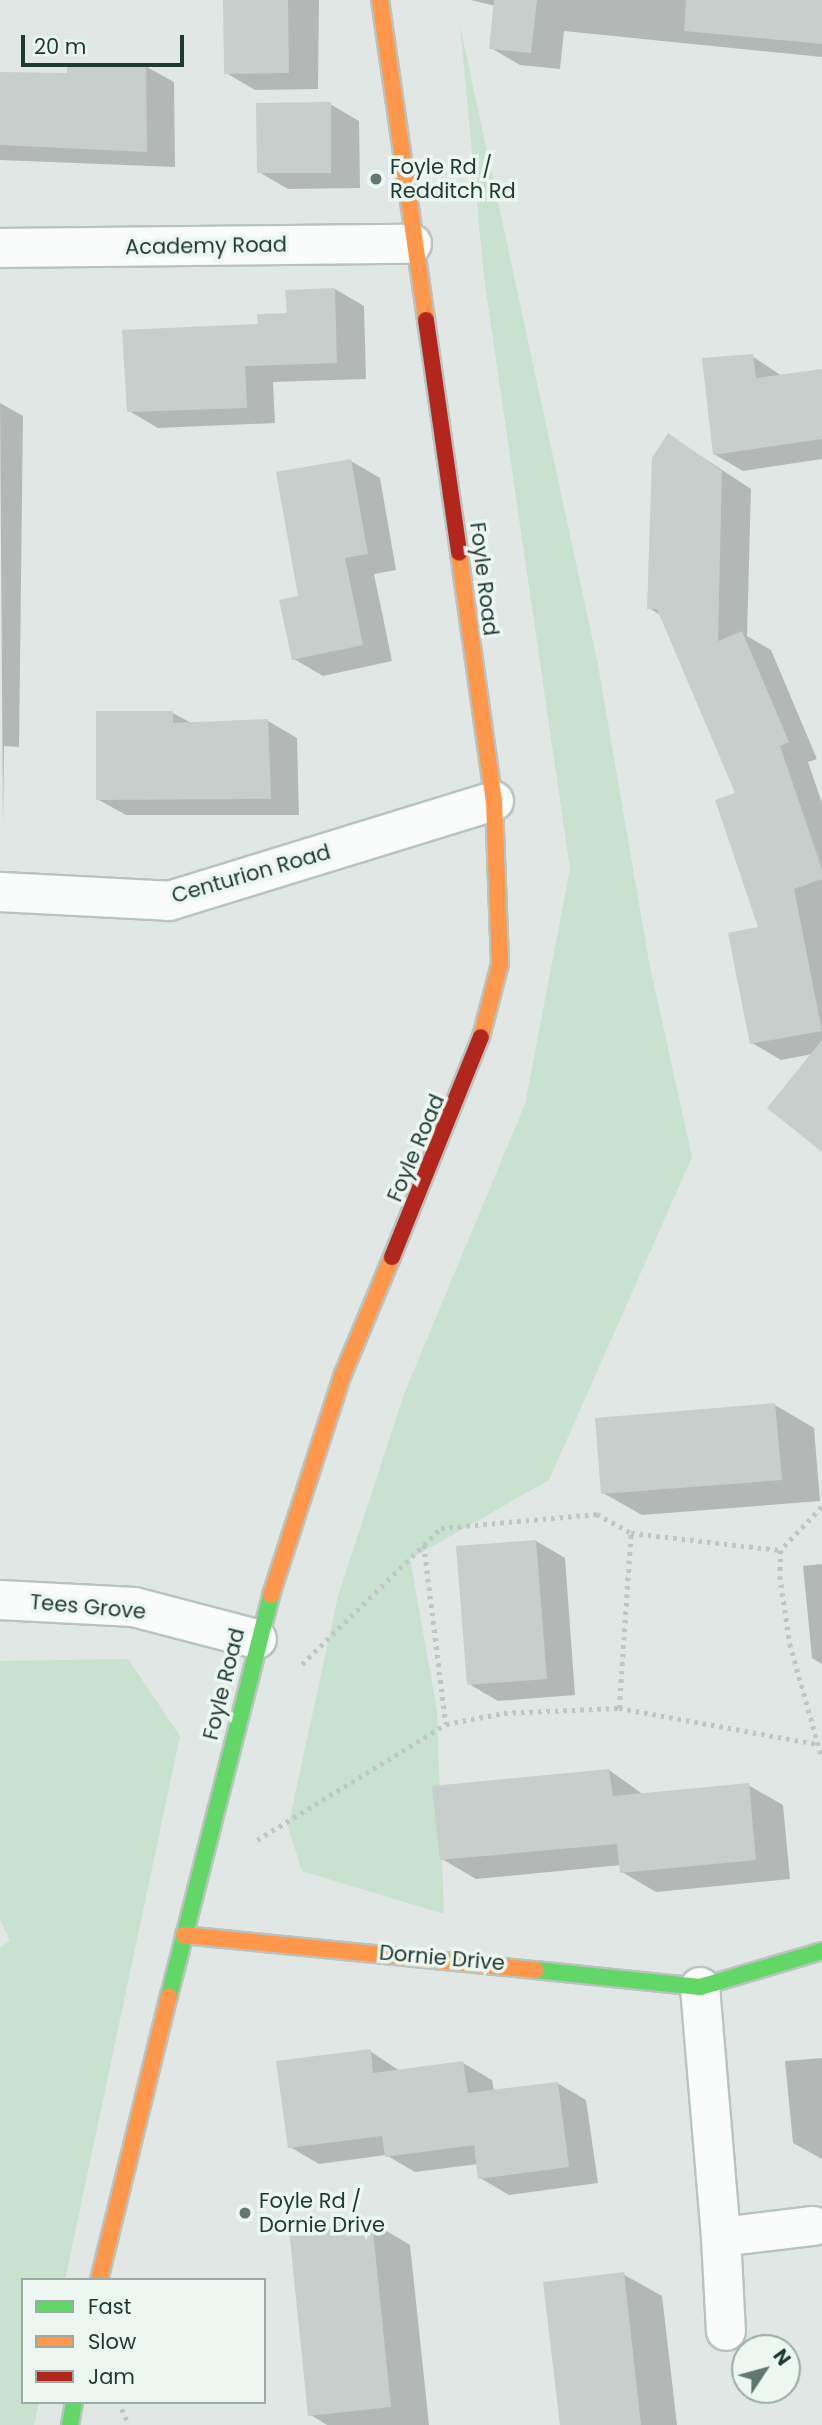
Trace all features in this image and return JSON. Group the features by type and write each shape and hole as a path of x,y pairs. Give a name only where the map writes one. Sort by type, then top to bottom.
{"street":[{"name":"Foyle Road","path":"99,2278 257,1639 343,1374 475,1062 500,964 494,801 412,243 380,0"},
{"name":"Academy Road","path":"0,248 412,243"},
{"name":"Centurion Road","path":"0,892 169,901 494,801"},
{"name":"Tees Grove","path":"0,1600 134,1607 257,1639"},
{"name":"Dornie Drive","path":"184,1935 700,1987 822,1951"},
{"path":"700,1987 726,2330"},
{"path":"721,2237 813,2226"},
{"path":"70,2425 74,2404"}],"path":[{"path":"822,1507 781,1550 790,1644 822,1758"},
{"path":"290,1676 441,1528 597,1514 631,1533 781,1550"},
{"path":"619,1708 631,1533"},
{"path":"424,1544 446,1724"},
{"path":"198,1878 446,1724 504,1713 619,1708 818,1744"}],"green space":[{"path":"460,26 598,665 649,962 692,1157 549,1480 410,1559 437,1710 444,1914 302,1871 288,1827 338,1596 404,1394 525,1104 570,869 484,277"},
{"path":"128,1659 180,1736 65,2278 21,2278 21,2404 39,2404 34,2425 0,2425 0,1947 10,1941 0,1919 0,1661"}],"building":[{"path":"223,0 288,0 289,73 224,74"},
{"path":"494,0 537,0 531,53 489,49"},
{"path":"686,0 822,0 822,44 684,31"},
{"path":"146,64 147,152 0,145 0,72 67,73 67,65"},
{"path":"331,102 331,173 257,173 256,103"},
{"path":"335,288 337,363 245,366 247,408 127,412 122,330 258,324 257,314 287,313 285,290"},
{"path":"753,354 756,378 822,369 822,439 713,455 702,358"},
{"path":"668,433 722,471 718,641 742,631 789,742 780,746 822,869 822,879 794,889 822,1031 750,1044 728,933 758,927 715,800 735,793 657,609 647,609 652,458"},
{"path":"351,459 368,554 345,558 363,645 292,660 279,600 298,596 276,472"},
{"path":"96,711 173,711 173,723 268,719 271,799 96,800"},
{"path":"822,1040 822,1152 767,1108"},
{"path":"775,1403 782,1480 601,1494 595,1418"},
{"path":"536,1540 547,1679 467,1685 456,1546"},
{"path":"609,1769 613,1796 749,1783 756,1860 620,1873 617,1844 440,1860 432,1786"},
{"path":"371,2049 373,2073 463,2061 468,2093 558,2082 569,2167 478,2179 474,2145 385,2157 382,2136 288,2148 276,2061"},
{"path":"372,2221 391,2407 308,2416 289,2229"},
{"path":"624,2272 641,2425 560,2425 543,2282"}],"traffic: fast":[{"path":"169,1996 271,1595"},
{"path":"535,1970 700,1987 822,1951"},
{"path":"70,2425 74,2404"}],"traffic: slow":[{"path":"380,0 426,320"},
{"path":"459,553 494,801 500,964 481,1037"},
{"path":"271,1595 343,1374 392,1257"},
{"path":"184,1935 535,1970"},
{"path":"99,2278 169,1996"}],"traffic: jam":[{"path":"426,320 459,553"},
{"path":"392,1257 481,1037"}],"place":[{"name":"Foyle Rd / Redditch Rd","path":"376,179"},
{"name":"Foyle Rd / Dornie Drive","path":"245,2213"}]}
